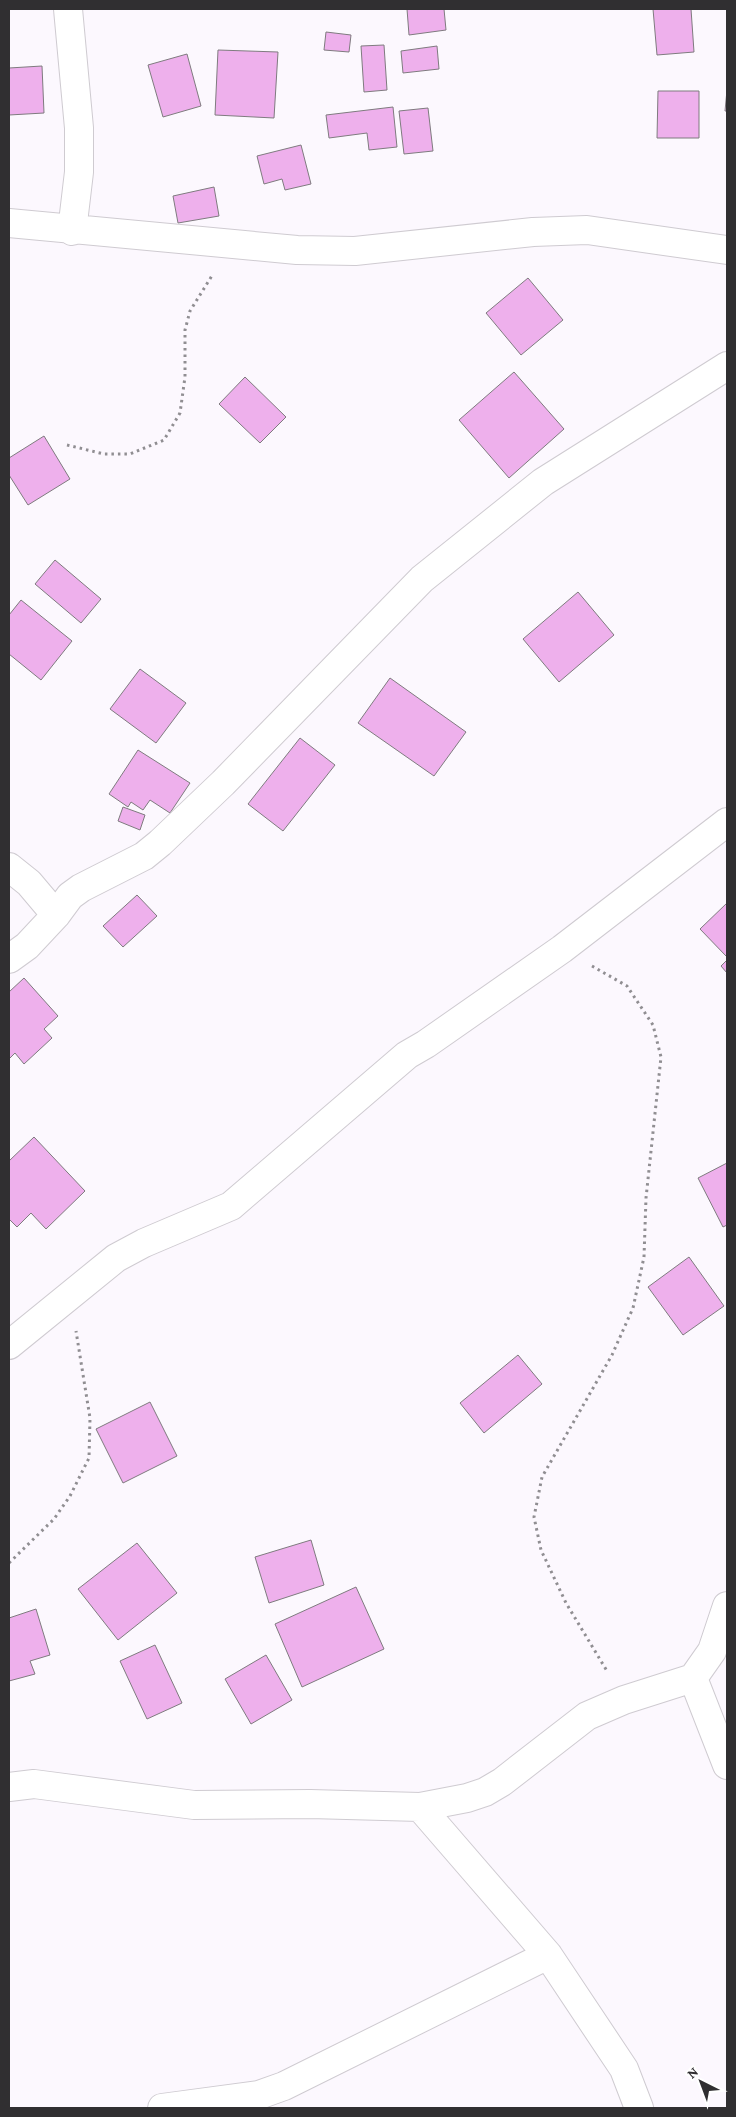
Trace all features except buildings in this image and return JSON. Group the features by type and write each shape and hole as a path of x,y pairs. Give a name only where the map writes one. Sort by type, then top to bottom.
{"street":[{"path":"68,9 79,128 79,172 72,231"},
{"path":"9,223 72,231 297,250 355,250 533,232 587,230 727,250"},
{"path":"9,959 27,946 56,915 70,896 81,888 144,856 160,843 223,783 422,579 543,482 727,366"},
{"path":"9,1346 116,1258 144,1243 231,1206 407,1055 426,1044 562,949 727,822"},
{"path":"9,867 29,883 56,915"},
{"path":"9,1787 34,1784 194,1805 310,1804 420,1806 484,1792 502,1782 587,1716 624,1700 693,1678 712,1651 727,1606"},
{"path":"693,1678 727,1765"},
{"path":"420,1806 548,1955 624,2069 639,2108"},
{"path":"162,2108 259,2095 284,2086 548,1955"}],"path":[{"path":"67,445 104,454 130,454 164,440 180,412 185,377 185,330 190,311 202,288 218,268 248,246"},
{"path":"562,949 627,986 653,1025 661,1058 646,1198 644,1257 633,1308 612,1355 542,1477 534,1517 541,1550 566,1603 624,1700"},
{"path":"9,1563 54,1519 70,1496 89,1458 90,1418 69,1297"}]}
